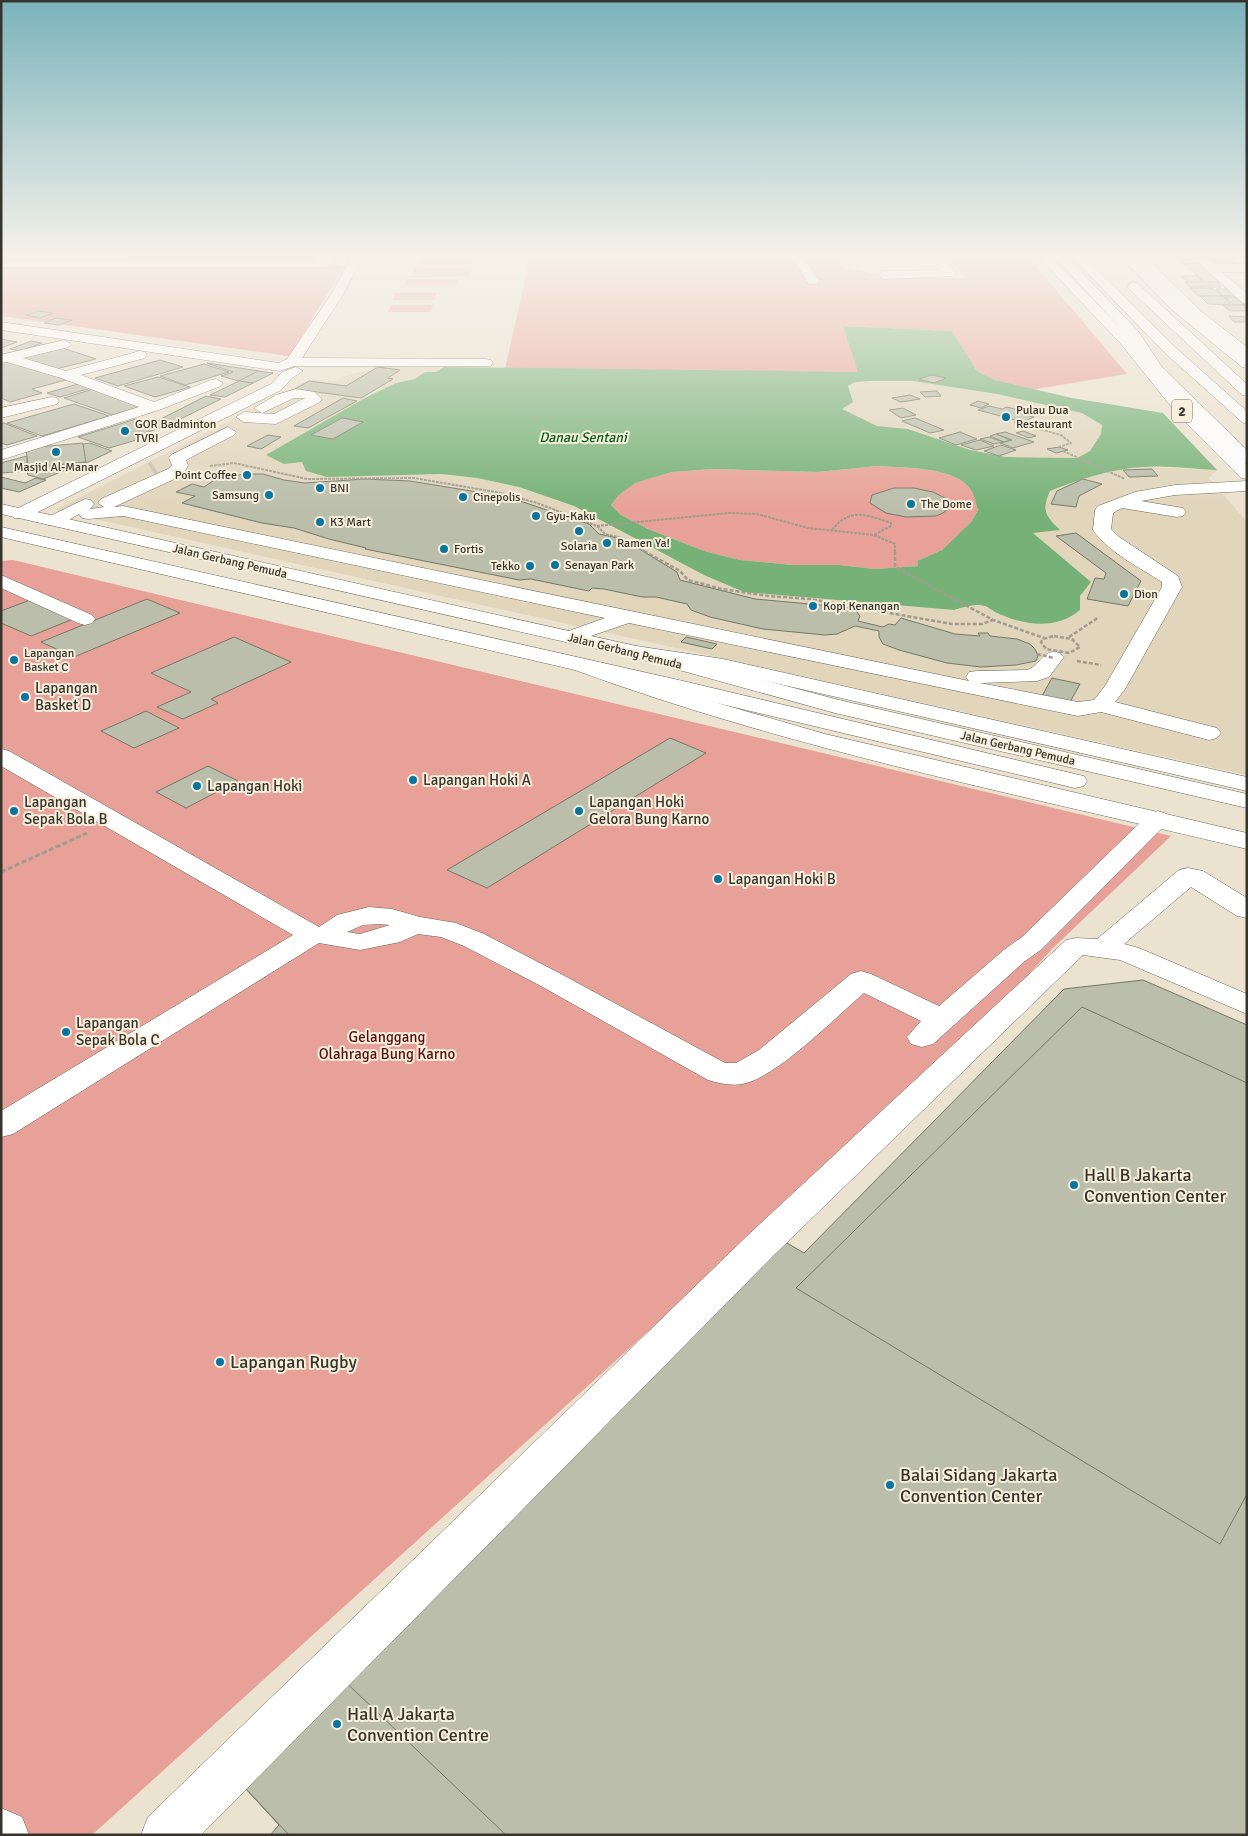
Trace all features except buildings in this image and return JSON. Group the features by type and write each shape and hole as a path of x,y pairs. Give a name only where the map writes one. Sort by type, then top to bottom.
{"main road":[{"path":"41,339 324,370 362,362 486,363"},
{"path":"56,339 195,364"},
{"path":"20,522 276,387 287,375 289,367 308,339"},
{"name":"2","path":"1124,339 1182,411 1247,474"},
{"path":"1136,339 1157,370 1247,459"},
{"path":"1159,339 1247,420"},
{"path":"1188,339 1247,392"},
{"path":"1204,339 1247,372"},
{"path":"1215,339 1247,364"},
{"path":"1227,339 1247,354"},
{"path":"5,358 66,341"},
{"path":"1126,341 1247,441"},
{"path":"66,375 140,355"},
{"path":"5,358 66,375 154,407"},
{"path":"1,455 154,407 216,383"},
{"path":"20,522 99,504 153,483 180,468 177,458 252,422 288,395 300,394 314,397 315,399 276,419 280,424 252,422"},
{"path":"5,409 52,400"},
{"path":"99,504 153,469 161,460 252,422 264,422 267,425 249,430 198,458 239,442"},
{"path":"1102,705 1125,670 1172,587 1171,580 1113,541 1102,530 1111,506 1153,491 1247,486"},
{"path":"99,504 211,519 300,542"},
{"path":"99,504 123,511 933,682 1078,709 1102,705 1209,733"},
{"path":"1111,506 1177,512"},
{"path":"211,519 232,533"},
{"name":"Jalan Gerbang Pemuda","path":"20,522 26,538 683,688 881,736 1247,820"},
{"name":"Jalan Gerbang Pemuda","path":"20,522 636,652 835,706 1247,801"},
{"path":"1,581 85,619"},
{"path":"570,637 629,617"},
{"path":"636,652 684,657 723,665 1247,784"},
{"path":"933,682 958,677 1029,676 1041,672 1054,654"},
{"path":"583,666 668,696 818,740 1247,841"},
{"path":"1,756 320,935 360,942 390,936 414,925 446,929 474,940 719,1073 741,1074 770,1057 861,980 931,1028 1032,942 1158,819"},
{"path":"1222,779 1247,788"},
{"path":"1215,833 1247,837"},
{"path":"1103,948 1184,877 1194,877 1247,910"},
{"path":"1,1126 320,935"},
{"path":"1032,942 1068,955"},
{"path":"179,1830 760,1246 1076,946 1103,948 1129,954 1163,967 1247,1005"}],"path":[{"path":"1014,422 1060,435 1071,443 1059,447"},
{"path":"1063,451 1112,474"},
{"path":"180,468 234,463 307,479 380,477 447,483 519,498 605,527 729,513 757,514 778,518 808,528 874,535 895,544 895,567 1054,654 1125,670"},
{"path":"831,531 843,517 860,515 890,523 891,526 874,535"},
{"path":"598,526 605,534 622,538 680,571 688,580 722,589 768,596 810,599 952,624 982,624 993,620"},
{"path":"1068,638 1099,617"},
{"path":"1,872 113,820"}],"shaded area":[{"path":"375,366 444,367 436,372 425,372 415,379 396,383 284,464 302,462 327,477 441,474 477,478 519,487 574,506 661,553 744,592 954,610 970,605 984,606 1025,623 1045,623 1080,610 1080,596 1091,582 1032,532 1060,530 1048,517 1045,503 1050,491 1085,477 1129,468 1217,470 1209,478 1247,522 1247,775 55,510 310,379 332,382 343,376 373,369"},
{"path":"913,381 997,394 1053,406 1082,413 1102,425 1101,434 1090,451 1077,458 1006,457 970,450 908,429 877,426 842,409 853,402 848,386 855,382"}],"green space":[{"path":"164,339 300,339 288,356"},
{"path":"512,339 847,339 859,372 505,369"},
{"path":"957,339 1097,339 1127,374 1030,390 995,380 977,371"},
{"path":"878,466 930,470 955,477 972,492 978,510 972,521 942,550 917,561 918,566 875,569 839,565 792,565 740,560 704,551 648,529 621,515 611,505 619,495 634,483 672,472 713,469 817,472"},
{"name":"Gelanggang Olahraga Bung Karno","path":"13,560 1171,836 1053,948 1017,987 899,1104 92,1835 1,1835 1,561"}],"water":[{"name":"Danau Sentani","path":"847,339 957,339 977,371 995,380 1072,398 1163,413 1217,470 1161,466 1131,468 1096,475 1050,491 1047,498 1046,513 1060,530 1033,533 1091,582 1080,596 1080,610 1060,621 1038,624 1005,617 981,605 954,610 744,592 704,575 574,506 519,487 477,478 441,474 327,477 306,471 302,462 284,464 266,455 365,398 396,383 415,379 425,372 436,372 444,367 858,372","holes":["913,381 997,394 1082,413 1102,425 1101,434 1090,451 1077,458 1006,457 970,450 908,429 877,426 842,409 853,402 848,386 855,382","878,466 915,468 955,477 972,492 978,510 972,521 942,550 917,561 918,566 875,569 839,565 792,565 740,560 704,551 648,529 621,515 611,505 619,495 635,483 672,472 713,469 817,472"]}],"place":[{"name":"Pulau Dua Restaurant","path":"1006,417"},
{"name":"GOR Badminton TVRI","path":"125,431"},
{"name":"Masjid Al-Manar","path":"56,452"},
{"name":"Point Coffee","path":"247,475"},
{"name":"BNI","path":"320,488"},
{"name":"Samsung","path":"269,495"},
{"name":"Cinepolis","path":"463,497"},
{"name":"The Dome","path":"911,504"},
{"name":"Gyu-Kaku","path":"536,516"},
{"name":"K3 Mart","path":"320,522"},
{"name":"Solaria","path":"579,531"},
{"name":"Ramen Ya!","path":"607,543"},
{"name":"Fortis","path":"444,549"},
{"name":"Senayan Park","path":"555,565"},
{"name":"Tekko","path":"530,566"},
{"name":"Dion","path":"1124,594"},
{"name":"Kopi Kenangan","path":"813,606"},
{"name":"Lapangan Basket C","path":"14,660"},
{"name":"Lapangan Basket D","path":"25,697"},
{"name":"Lapangan Hoki A","path":"413,780"},
{"name":"Lapangan Hoki","path":"197,786"},
{"name":"Lapangan Sepak Bola B","path":"14,811"},
{"name":"Lapangan Hoki Gelora Bung Karno","path":"579,811"},
{"name":"Lapangan Hoki B","path":"718,879"},
{"name":"Lapangan Sepak Bola C","path":"66,1032"},
{"name":"Hall B Jakarta Convention Center","path":"1074,1185"},
{"name":"Lapangan Rugby","path":"220,1362"},
{"name":"Balai Sidang Jakarta Convention Center","path":"890,1485"},
{"name":"Hall A Jakarta Convention Centre","path":"337,1724"}]}
